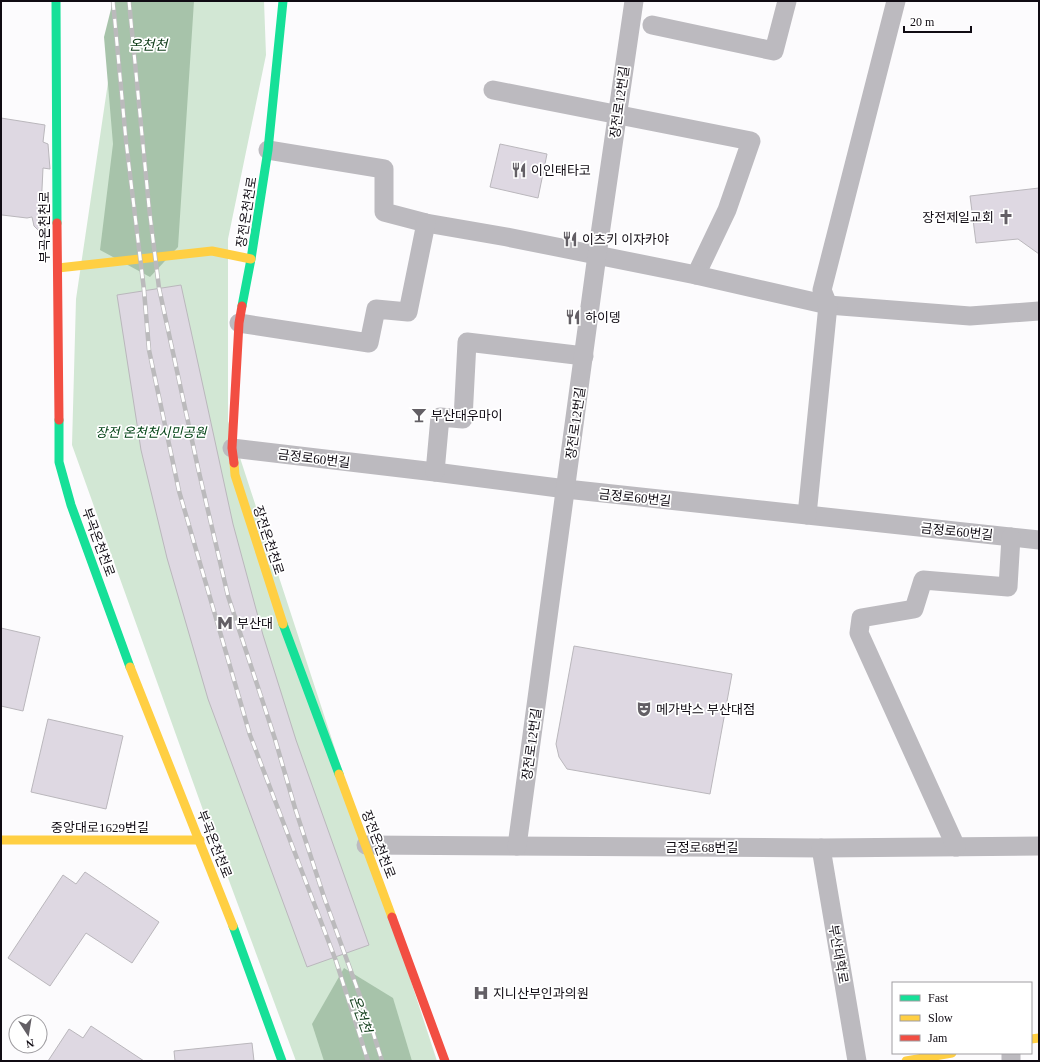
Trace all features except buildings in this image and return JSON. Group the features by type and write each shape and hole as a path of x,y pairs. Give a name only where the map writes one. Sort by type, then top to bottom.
{"main road":[{"name":"부곡온천천로","path":"56,1 60,462 72,505 127,659 224,902 282,1061"},
{"name":"장전온천천로","path":"283,1 268,150 240,323 232,448 235,475 284,626 445,1061"},
{"path":"58,268 212,251 251,259"},
{"name":"중앙대로1629번길","path":"1,840 200,840"},
{"path":"906,1061 946,1054"}],"street":[{"name":"장전로12번길","path":"517,846 597,255 634,1"},
{"path":"652,25 774,51 787,1"},
{"path":"807,515 828,305 822,290 896,1"},
{"path":"493,90 751,141 727,210 696,275"},
{"path":"268,150 384,169 384,212 426,223 696,275 828,305 970,316 1039,311"},
{"path":"240,323 369,343 376,310 408,312 426,223"},
{"path":"435,472 440,417 463,419 467,342 584,356"},
{"name":"금정로60번길","path":"232,448 566,489 1039,540"},
{"path":"956,847 859,633 861,618 914,609 923,580 1008,587 1011,537"},
{"name":"금정로68번길","path":"366,845 821,848 1039,846"},
{"name":"부산대학로","path":"821,848 857,1061"}],"green space":[{"name":"장전 온천천시민공원","path":"120,1 264,1 266,55 228,239 228,421 437,1061 296,1061 208,824 72,445 76,299"}],"water":[{"name":"온천천","path":"113,1 194,1 178,247 150,277 100,250 113,144 104,37"},
{"name":"온천천","path":"344,968 393,998 412,1061 324,1061 312,1024"}],"railway":[{"path":"113,1 126,141 144,290 149,350 179,491 250,735 336,961 368,1061"},
{"path":"129,1 149,207 159,288 198,468 228,596 275,739 295,808 324,897 372,1029 382,1061"}],"traffic: fast":[{"path":"56,1 57,223"},
{"path":"242,306 268,150 283,1"},
{"path":"59,420 59,462 71,505 130,667"},
{"path":"283,624 339,774"},
{"path":"233,926 282,1061"}],"traffic: slow":[{"path":"58,268 212,251 251,259"},
{"path":"234,463 235,475 283,624"},
{"path":"130,667 233,926"},
{"path":"339,774 392,917"},
{"path":"1,840 200,840"},
{"path":"1032,1039 1039,1038"},
{"path":"906,1061 946,1054"}],"traffic: jam":[{"path":"57,223 59,420"},
{"path":"234,463 232,448 239,323 242,306"},
{"path":"392,917 445,1061"}],"place":[{"name":"이인태타코","path":"519,170"},
{"name":"장전제일교회","path":"1006,217"},
{"name":"이츠키 이자카야","path":"570,239"},
{"name":"하이뎅","path":"573,317"},
{"name":"부산대우마이","path":"419,415"},
{"name":"부산대","path":"225,623"},
{"name":"메가박스 부산대점","path":"644,709"},
{"name":"지니산부인과의원","path":"481,993"}]}
